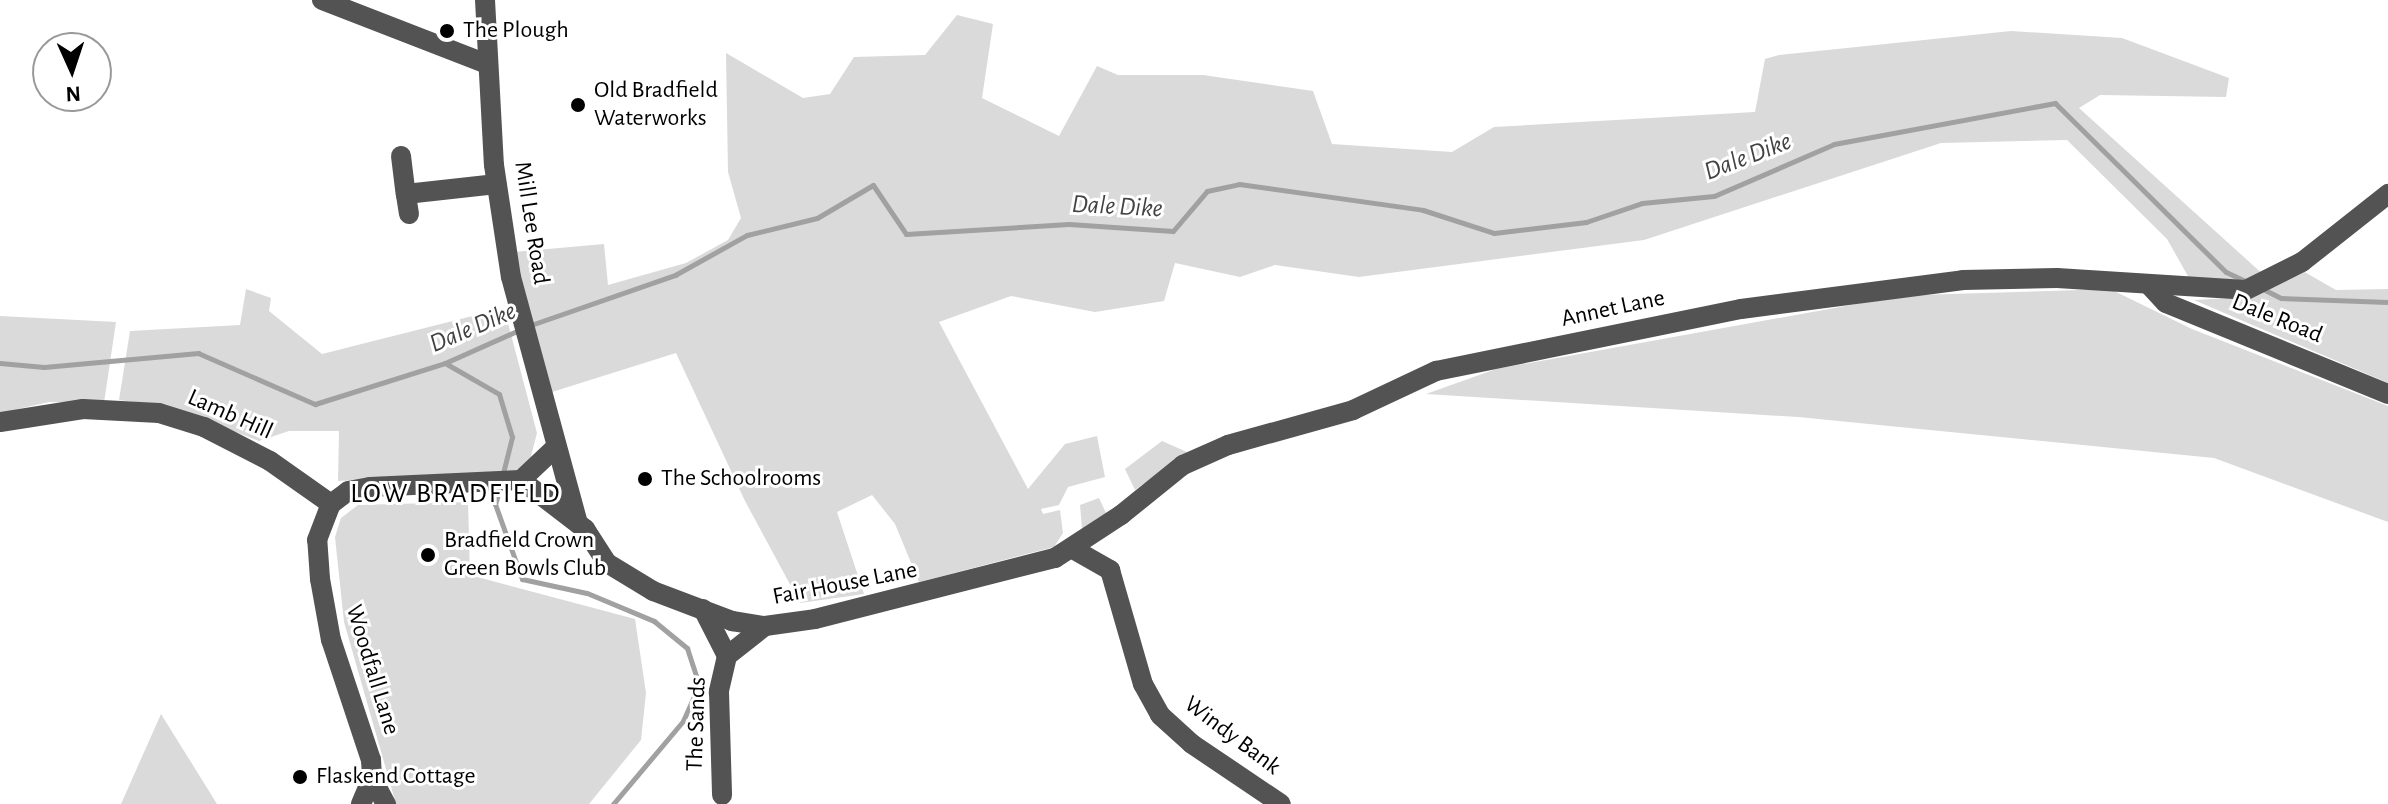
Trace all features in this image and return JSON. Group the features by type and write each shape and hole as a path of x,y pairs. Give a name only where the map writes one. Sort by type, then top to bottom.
{"street":[{"path":"322,0 487,64"},
{"name":"Mill Lee Road","path":"485,0 496,184 522,321 555,448"},
{"path":"401,156 408,204 496,184"},
{"name":"Annet Lane","path":"1115,519 1183,465 1217,450 1353,410 1436,371 1473,361 1741,309 1913,285 2057,278 2246,290 2270,281 2388,194"},
{"name":"Dale Road","path":"2150,286 2166,303 2388,394"},
{"name":"Lamb Hill","path":"0,422 83,409 159,413 204,427 270,461 331,504"},
{"path":"331,504 348,491 370,487 518,480 555,448"},
{"name":"Fair House Lane","path":"555,448 578,523 607,563 633,582 703,609 765,626 909,599 1073,549 1115,519"},
{"path":"518,480 578,523"},
{"name":"Woodfall Lane","path":"331,504 317,540 320,579 331,640 366,739 372,778"},
{"name":"Windy Bank","path":"1115,519 1110,570 1143,684 1160,715 1192,744 1281,804"},
{"path":"1073,549 1110,570"},
{"name":"The Sands","path":"703,609 727,656"},
{"name":"The Sands","path":"722,795 719,692 727,656 765,626"},
{"path":"361,804 372,778"},
{"path":"372,778 386,804"}],"shaded area":[{"path":"957,15 993,24 982,98 1059,136 1097,66 1118,75 1203,75 1313,91 1332,144 1452,152 1494,127 1755,112 1765,59 1779,55 2011,31 2122,38 2229,78 2226,97 2100,95 2079,108 2266,277 2243,285 2189,278 2167,239 2067,140 1941,143 1644,240 1359,277 1275,265 1240,277 1175,263 1164,301 1095,312 1011,296 939,322 1028,489 1065,444 1097,436 1105,477 1068,487 1059,505 1041,509 1043,514 1060,510 1063,533 1054,547 919,582 895,524 872,495 837,512 864,594 800,603 745,501 676,353 552,392 514,252 604,244 608,285 686,263 728,240 741,218 728,172 726,53 803,98 830,94 854,57 925,55"},
{"path":"2301,270 2336,290 2388,289 2388,383 2194,300 2252,297"},
{"path":"246,289 271,298 269,311 322,354 504,308 537,433 530,460 517,472 338,481 339,431 289,431 259,441 169,407 119,400 130,331 240,325"},
{"path":"2110,289 2192,329 2388,406 2388,522 2214,458 1798,417 1426,394 1496,369 1862,303 1918,295"},
{"path":"0,316 116,322 104,403 49,402 0,413"},
{"path":"1162,441 1187,452 1135,490 1125,469"},
{"path":"1099,498 1106,513 1082,529 1080,505"},
{"path":"468,502 470,575 635,619 646,693 641,740 589,804 396,804 344,622 335,537 341,518 358,505"},
{"path":"161,714 209,791 217,804 121,804"}],"waterway":[{"name":"Dale Dike","path":"528,326 675,275 747,235 817,218 873,185 906,234 1069,224 1173,231 1207,191 1239,184 1423,210 1494,233 1586,222 1642,203 1714,196 1834,144 2055,103 2226,272 2247,282"},
{"name":"Dale Dike","path":"2263,289 2281,298 2388,302"},
{"name":"Dale Dike","path":"0,363 44,367 198,353 315,404 445,363 519,330"},
{"path":"445,363 499,394 512,437 502,477"},
{"path":"500,487 495,504 522,579 587,593 654,621 687,648 699,685 683,721 613,804"}],"place":[{"name":"The Plough","path":"447,31"},
{"name":"Old Bradfield Waterworks","path":"578,105"},
{"name":"The Schoolrooms","path":"645,479"},
{"name":"Bradfield Crown Green Bowls Club","path":"428,555"},
{"name":"Flaskend Cottage","path":"300,777"}],"district":[{"name":"LOW BRADFIELD","path":"456,494"}]}
